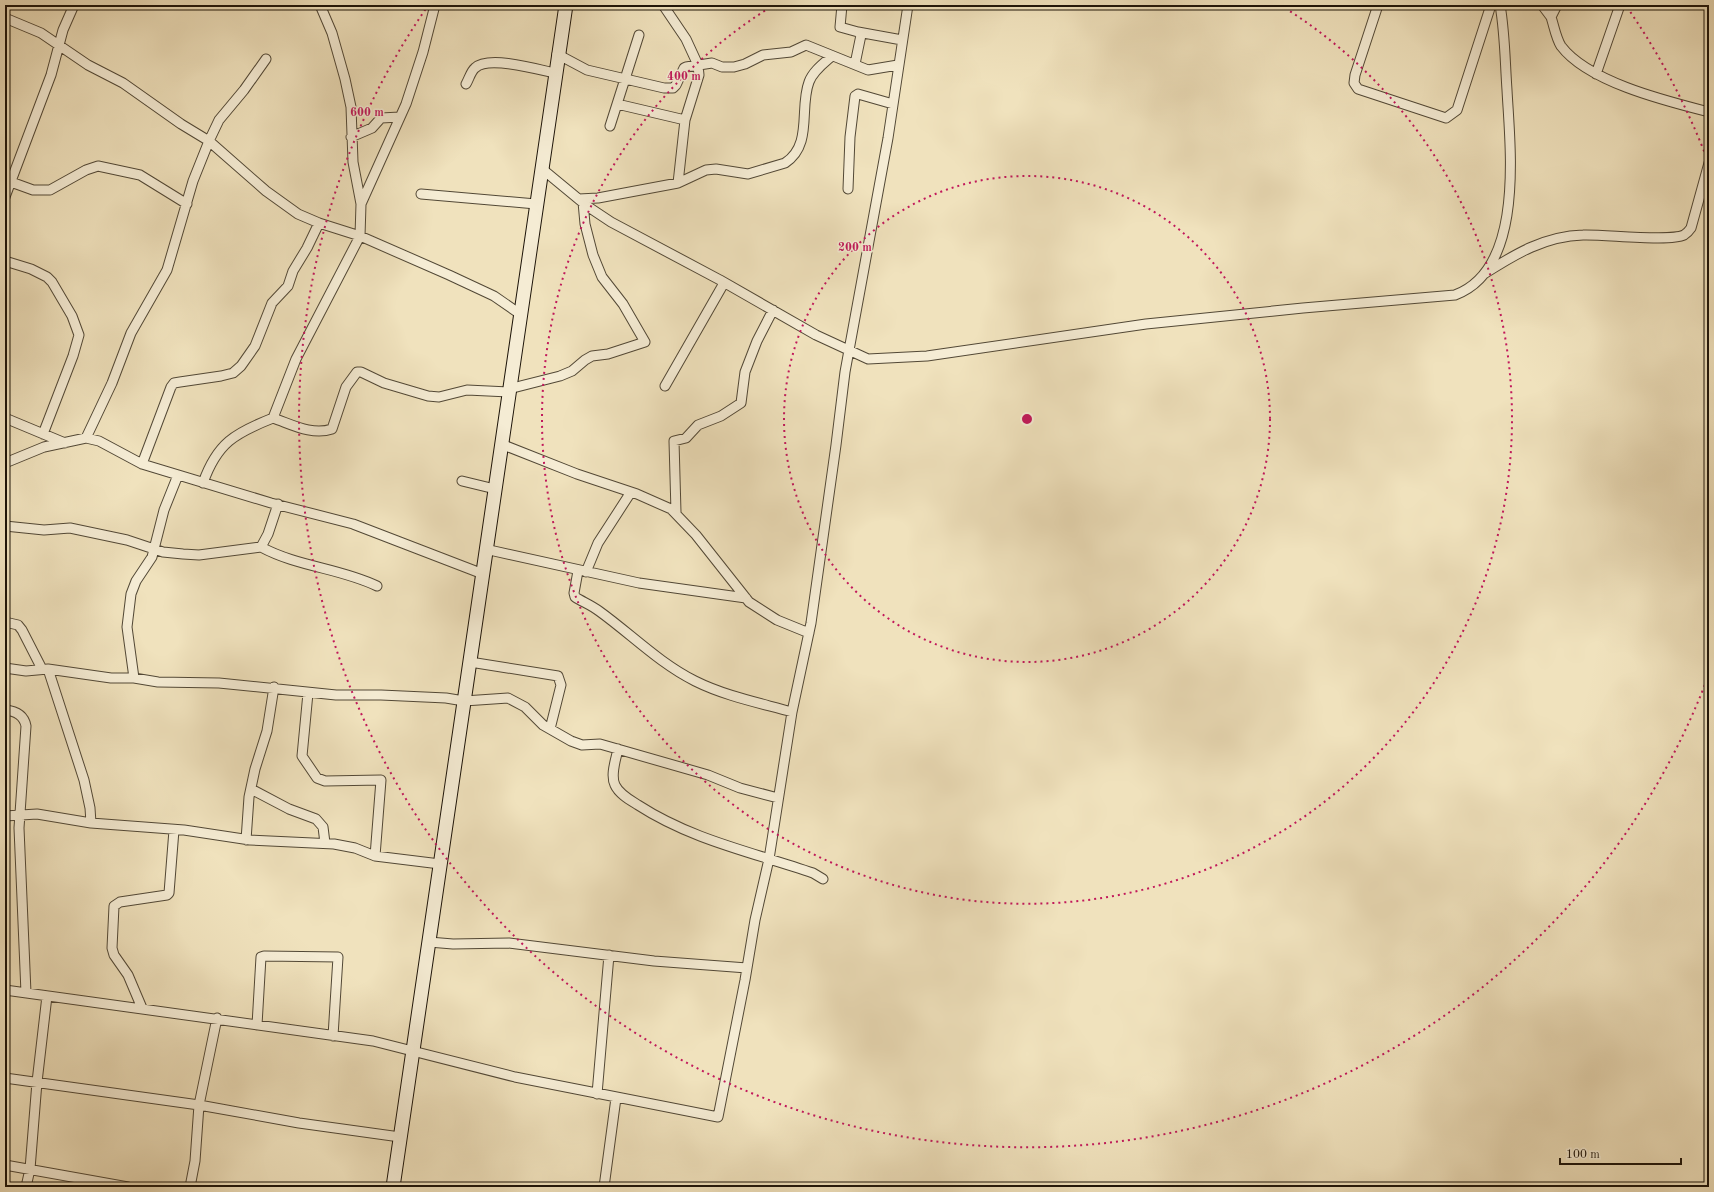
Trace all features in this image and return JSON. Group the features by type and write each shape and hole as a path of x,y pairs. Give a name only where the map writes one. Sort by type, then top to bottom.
{"main road":[{"path":"393,1187 483,574 554,73 566,5"}],"street":[{"path":"5,197 8,182 51,75 63,30 74,5"},
{"path":"273,418 296,359 360,236 361,204 353,162 351,107 332,33 320,5"},
{"path":"361,204 400,117 423,52 435,5"},
{"path":"664,5 682,33 698,65 698,81 685,120 678,183"},
{"path":"842,5 840,27 902,40"},
{"path":"5,990 217,1018 373,1041 515,1077 718,1117 747,968 754,920 768,859 792,712 808,633 849,351 893,104 908,5"},
{"path":"1378,5 1355,75 1354,83 1358,89 1446,118 1457,110 1491,5"},
{"path":"1484,275 1502,237 1508,209 1511,170 1500,5"},
{"path":"1542,5 1550,17 1560,45 1577,63 1596,74 1666,101 1709,112"},
{"path":"1550,17 1556,5"},
{"path":"1596,74 1620,5"},
{"path":"5,18 41,33 88,65 123,83 208,141 266,191 298,214 319,224 360,236 494,296 520,314"},
{"path":"854,64 861,40 858,32"},
{"path":"610,126 639,35"},
{"path":"557,54 587,70 673,88 684,68 712,63 722,67 734,66 763,55 791,52 806,45 868,70 898,65"},
{"path":"581,200 678,183 706,170 716,169 748,174 768,169 790,160 803,138 809,81 813,74 832,56"},
{"path":"86,438 112,383 131,332 167,270 193,181 208,141 218,120 244,90 266,59"},
{"path":"466,84 474,68 482,63 501,62 554,73"},
{"path":"848,189 850,137 855,96 858,94 864,94 893,104"},
{"path":"618,104 685,120"},
{"path":"352,136 372,128 381,118 400,117"},
{"path":"541,168 611,222 849,351 861,357 876,360 926,356 1154,323 1303,308 1451,296 1459,294 1484,275 1525,249 1561,236 1583,235 1669,237 1684,235 1691,228 1709,163"},
{"path":"8,182 33,190 50,190 86,170 98,166 140,175 187,204"},
{"path":"421,194 536,204"},
{"path":"203,483 213,458 225,443 239,433 273,418 322,433 332,429 346,387 352,376 359,372 384,383 428,396 439,397 467,390 509,390 560,376 572,371 592,356 608,354 645,342 623,304 602,277 593,255 585,224 581,200"},
{"path":"142,464 171,387 174,383 233,373 241,366 255,346 272,303 288,286 293,270 308,248 319,224"},
{"path":"5,261 31,269 52,282 72,316 79,335 73,356 44,434"},
{"path":"665,386 724,283"},
{"path":"676,512 674,441 686,438 695,427 721,416 741,403 745,372 757,341 773,310"},
{"path":"5,418 65,443"},
{"path":"5,463 44,447 86,438 108,445 142,464 203,483 353,524 483,574"},
{"path":"501,444 577,474 631,492 664,505 676,512 746,598 778,620 808,633"},
{"path":"134,678 127,627 131,594 136,581 152,557 164,510 178,475"},
{"path":"462,481 495,489"},
{"path":"631,492 598,543 582,572 574,593 575,597 598,610 644,647 676,670 695,681 712,688 792,712"},
{"path":"261,547 268,534 278,504"},
{"path":"5,526 44,530 70,528 95,532 163,552 199,554 261,547 308,565 338,571 377,586"},
{"path":"486,549 639,584 746,598"},
{"path":"5,622 18,625 45,669 84,780 90,808 91,823"},
{"path":"470,662 558,676 561,685 550,729"},
{"path":"5,668 26,670 45,669 111,678 134,678 158,682 219,683 274,687 308,693 408,696 446,698 464,701 504,698 513,700 550,729 571,742 582,745 600,744 708,775 740,788 778,798"},
{"path":"246,840 251,790 255,769 267,731 274,687"},
{"path":"308,693 302,756 317,778 325,781 380,780 375,856"},
{"path":"5,710 20,715 25,719 26,726 19,854 26,993"},
{"path":"618,749 614,782 624,796 651,814 702,838 813,873 823,879"},
{"path":"251,790 289,810 316,819 323,827 325,843"},
{"path":"5,816 37,814 91,823 174,830 246,840 325,843 355,848 375,856 440,864"},
{"path":"142,1008 136,991 114,955 112,948 114,906 120,902 167,895 169,892 174,830"},
{"path":"429,942 453,944 509,942 654,961 747,968"},
{"path":"597,1094 609,955"},
{"path":"257,1025 261,957 338,957 333,1036"},
{"path":"26,1187 30,1169 37,1082 47,996"},
{"path":"190,1187 199,1105 217,1018"},
{"path":"5,1078 199,1105 318,1126 400,1137"},
{"path":"604,1187 616,1098"},
{"path":"5,1166 30,1169 128,1187"}]}
